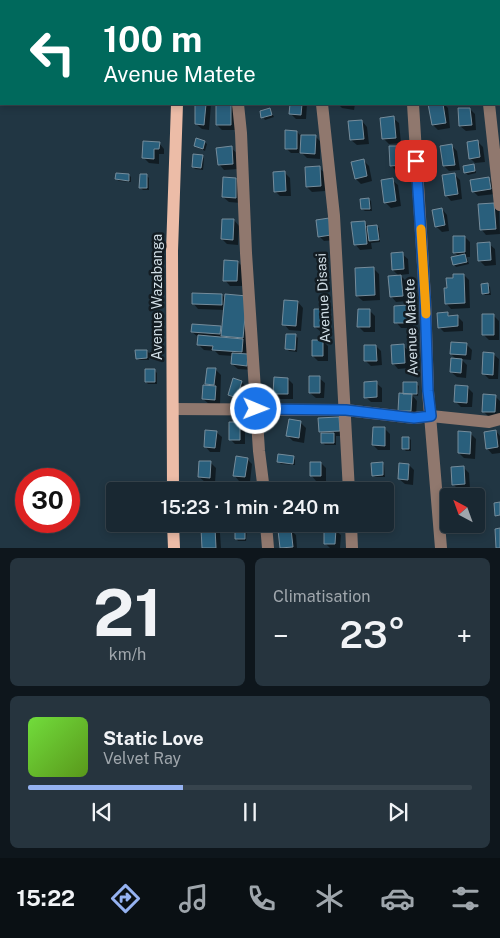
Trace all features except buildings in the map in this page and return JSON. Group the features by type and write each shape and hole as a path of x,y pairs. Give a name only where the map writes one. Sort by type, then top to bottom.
{"main road":[{"name":"Avenue Wazabanga","path":"173,482 172,251 177,105"},
{"path":"173,532 174,548"}],"street":[{"path":"238,105 256,409 263,482"},
{"name":"Avenue Disasi","path":"322,105 334,216 349,482"},
{"name":"Avenue Matete","path":"412,105 425,297 428,391 441,548"},
{"path":"489,105 500,205"},
{"path":"173,409 346,410 414,418 431,416 489,422 500,419"},
{"path":"267,532 268,548"},
{"path":"351,532 352,548"}],"slow traffic":[{"path":"421,229 426,314"}],"route":[{"path":"256,409 346,410 393,414 414,418 431,416 428,391 428,338 416,161"}]}
